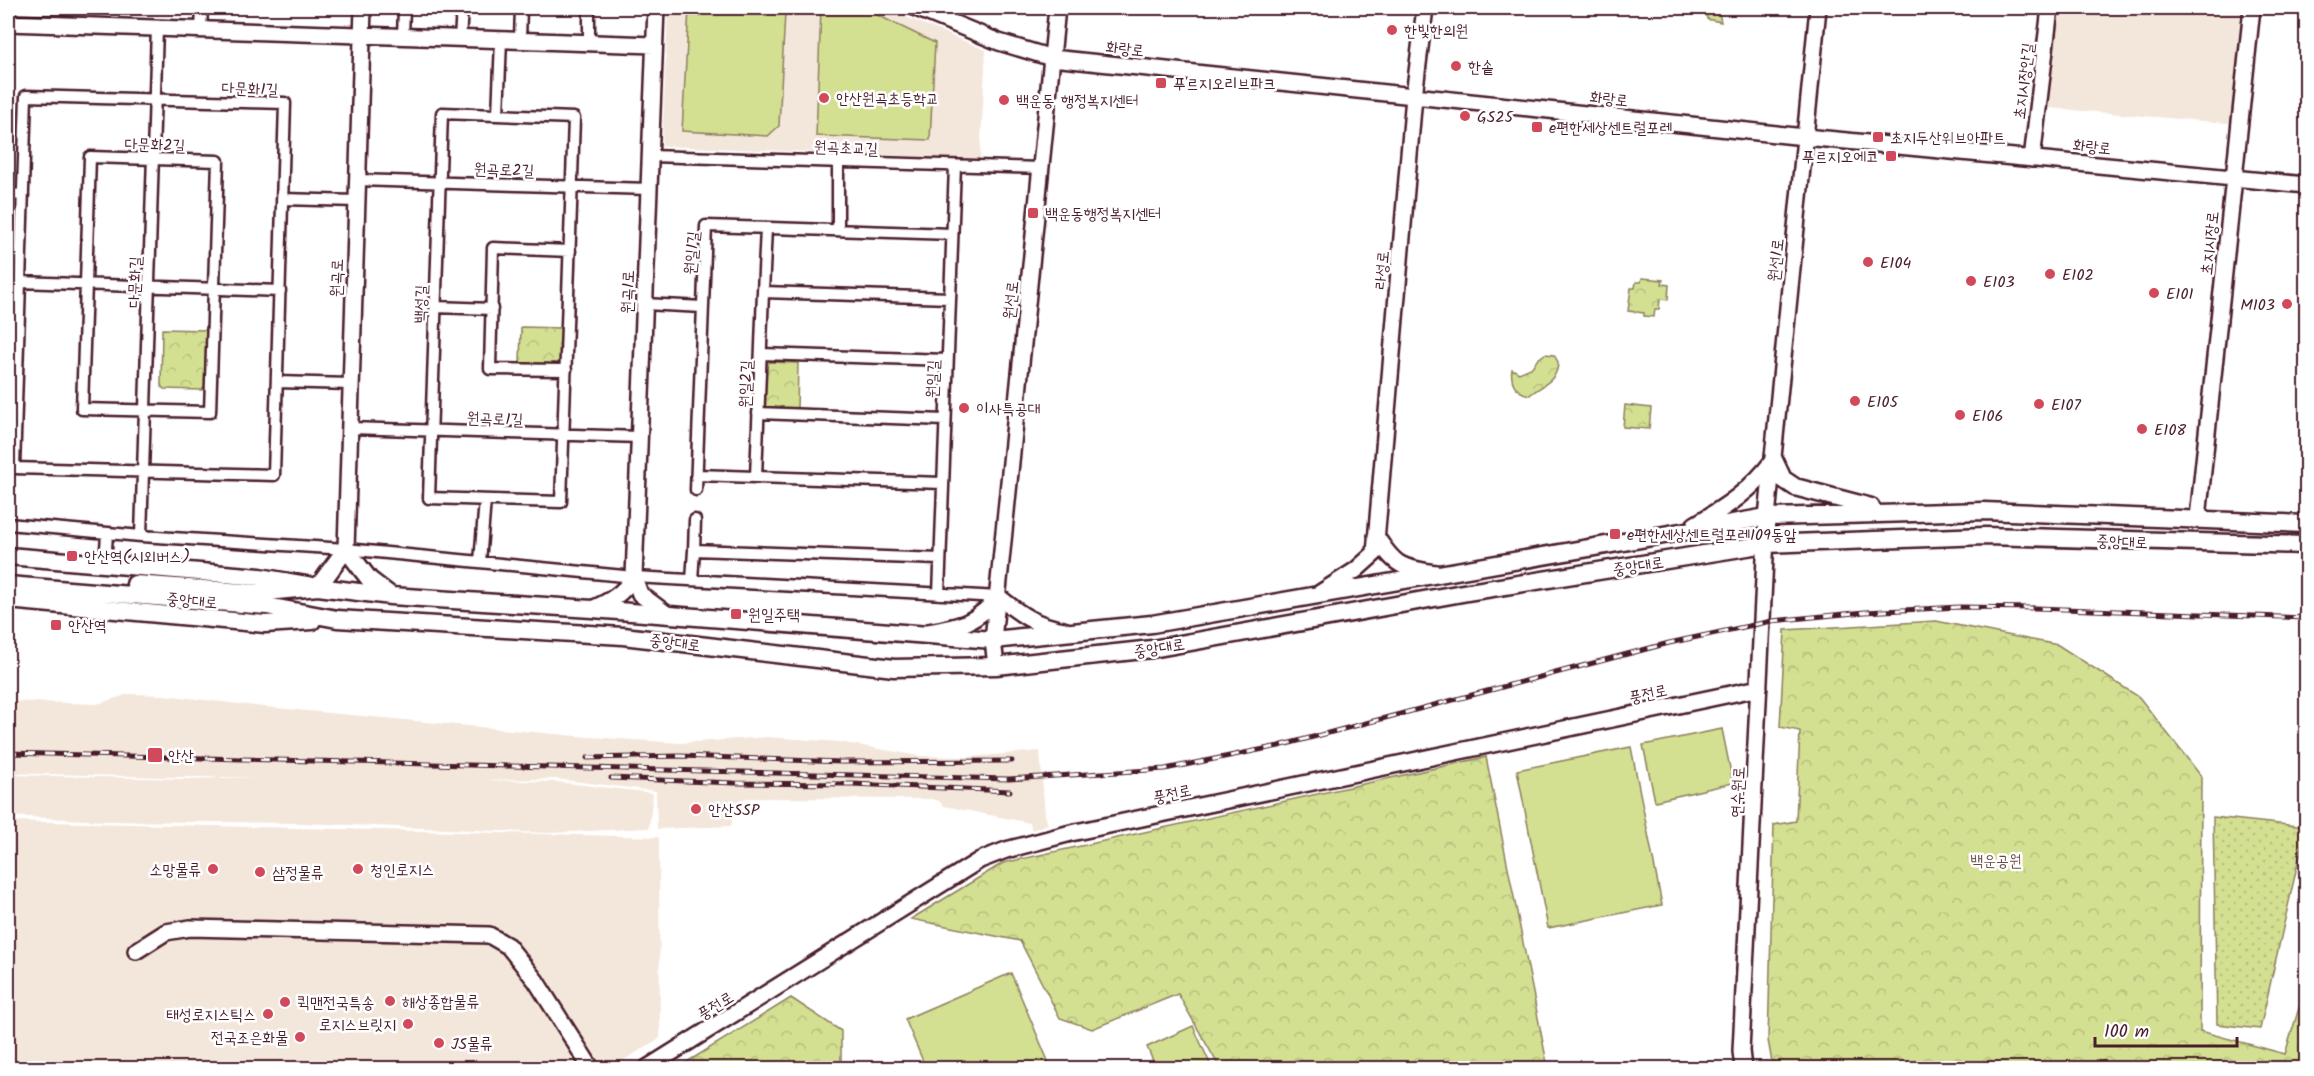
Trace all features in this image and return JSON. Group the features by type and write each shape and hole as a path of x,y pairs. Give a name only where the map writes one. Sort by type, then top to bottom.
{"main road":[{"path":"1685,531 1726,507 1743,494 1762,476 1774,460 1783,478 1795,487 1896,513"},
{"name":"중앙대로","path":"318,587 390,596 993,640 1152,624 1767,516 1984,511 2307,524"},
{"name":"중앙대로","path":"8,585 267,606 337,619 623,636 894,668 996,666 1152,649 1468,592 1766,544 1985,536 2307,545"},
{"path":"8,574 256,593 318,587 346,549 369,579 390,596"},
{"path":"8,555 260,577 318,587"},
{"path":"8,600 265,624 337,619"}],"street":[{"path":"201,30 202,8"},
{"name":"원곡로","path":"346,549 363,8"},
{"path":"403,37 404,8"},
{"path":"460,39 462,8"},
{"path":"520,40 521,8"},
{"path":"589,43 590,8"},
{"name":"원곡1로","path":"634,577 656,8"},
{"name":"화랑로","path":"916,8 999,42 1052,58 1805,137 2307,185"},
{"name":"원선로","path":"996,666 993,640 1057,8"},
{"name":"라성로","path":"1320,593 1356,570 1375,553 1414,96 1425,8"},
{"name":"원선1로","path":"1767,516 1818,8"},
{"name":"초지시장안길","path":"2032,159 2050,8"},
{"name":"초지시장로","path":"2198,518 2252,8"},
{"path":"8,23 654,45"},
{"name":"다문화길","path":"141,536 158,28"},
{"path":"498,115 501,40"},
{"name":"다문화1길","path":"26,96 155,100 285,104 274,475 14,468 12,373 20,282 26,96"},
{"name":"백성길","path":"442,113 574,117 561,502 429,498 440,182 442,113"},
{"name":"원곡초교길","path":"650,156 1041,168"},
{"name":"다문화2길","path":"90,158 153,159 218,161 210,412 82,409 90,158"},
{"path":"837,230 838,161"},
{"name":"원일길","path":"939,594 955,166"},
{"name":"원곡로2길","path":"357,180 649,189"},
{"path":"8,194 23,195"},
{"path":"282,199 357,201"},
{"name":"원일1길","path":"696,490 706,226 952,234"},
{"name":"원일2길","path":"756,477 766,228"},
{"path":"566,370 489,369 493,248 570,251"},
{"path":"20,282 279,291"},
{"path":"763,291 950,298"},
{"path":"644,304 703,307"},
{"path":"435,307 492,309"},
{"path":"761,354 947,360"},
{"path":"277,382 351,384"},
{"path":"758,413 945,420"},
{"name":"원곡로1길","path":"350,428 640,437"},
{"path":"697,475 943,483"},
{"path":"480,562 485,500"},
{"name":"연수원로","path":"1743,1068 1741,1052 1767,516"},
{"path":"692,580 695,520"},
{"path":"8,524 107,534 346,549 634,577 999,597 1021,616 1045,627 1077,632"},
{"path":"105,563 107,534"},
{"path":"1376,536 1390,557 1410,569 1440,573"},
{"path":"694,550 940,559"},
{"path":"592,609 612,601 624,592 634,577"},
{"path":"634,577 640,594 668,615"},
{"path":"913,635 958,627 985,611 999,597"},
{"name":"풍전로","path":"646,1068 980,860 1006,850 1083,830 1759,688"},
{"path":"136,951 166,932 190,928 489,936 508,946 536,981 591,1068"}],"shaded area":[{"name":"안산원곡초등학교","path":"668,8 884,8 986,50 980,159 662,146"},
{"path":"2059,8 2248,8 2239,124 2048,108"},
{"path":"129,694 164,695 255,706 576,736 680,743 767,737 840,742 919,756 968,757 1040,751 1045,815 1048,824 1032,830 1030,823 944,806 932,799 746,798 736,802 732,807 732,826 657,829 656,791 555,779 483,780 557,782 653,793 649,828 548,833 300,823 106,821 8,816 8,775 185,779 256,777 8,773 8,701 97,704"},
{"path":"8,821 659,837 660,1038 611,1068 8,1068"}],"green space":[{"path":"689,8 785,13 779,126 768,136 682,131"},
{"path":"821,8 863,8 935,43 930,140 816,136"},
{"path":"1705,8 1718,8 1721,22 1707,19"},
{"path":"1642,278 1663,280 1662,284 1669,285 1668,300 1660,299 1659,309 1655,309 1654,317 1628,311 1631,288 1635,288 1636,282 1641,282"},
{"path":"521,327 563,328 562,361 559,364 520,363"},
{"path":"162,329 206,330 205,386 202,390 164,389 161,386"},
{"path":"1545,354 1554,355 1558,362 1555,374 1549,382 1530,395 1521,392 1513,382 1512,369 1519,373 1531,368"},
{"path":"770,362 798,363 797,411 768,410 764,406 765,366"},
{"path":"1625,405 1651,408 1649,429 1623,427"},
{"name":"백운공원","path":"1936,621 2058,645 2139,697 2201,776 2200,1031 2285,1054 2306,985 2306,1068 1773,1068 1768,1040 1774,825 1796,821 1800,731 1780,727 1785,630"},
{"path":"1722,729 1733,783 1655,801 1643,745"},
{"path":"1631,747 1662,905 1548,928 1517,770"},
{"path":"1486,757 1548,1068 1220,1068 1178,994 1092,1029 1060,1018 1020,941 911,919 1003,863"},
{"path":"2213,817 2306,827 2260,1029 2217,1024"},
{"path":"1011,973 1051,1068 926,1068 905,1019"},
{"path":"791,998 841,1031 841,1068 677,1068"},
{"path":"1193,1026 1212,1068 1156,1068 1147,1047"}],"railway":[{"path":"8,753 1009,779 1165,769 1279,746 1669,643 1772,621 1865,612 1959,607 2306,618"},
{"path":"587,758 680,756 842,762 1012,761"},
{"path":"611,778 734,783 852,784 1010,791"}],"place":[{"name":"한빛한의원","path":"1392,30"},
{"name":"한솥","path":"1456,66"},
{"name":"푸르지오리브파크","path":"1161,83"},
{"name":"안산원곡초등학교","path":"824,98"},
{"name":"백운동 행정복지센터","path":"1004,100"},
{"name":"GS25","path":"1465,116"},
{"name":"e편한세상센트럴포레","path":"1537,127"},
{"name":"초지두산위브아파트","path":"1878,137"},
{"name":"푸르지오에코","path":"1891,156"},
{"name":"백운동행정복지센터","path":"1033,213"},
{"name":"E104","path":"1868,262"},
{"name":"E102","path":"2050,274"},
{"name":"E103","path":"1971,281"},
{"name":"E101","path":"2154,293"},
{"name":"M103","path":"2287,304"},
{"name":"E105","path":"1855,401"},
{"name":"E107","path":"2039,404"},
{"name":"이사특공대","path":"964,408"},
{"name":"E106","path":"1960,415"},
{"name":"E108","path":"2142,429"},
{"name":"e편한세상센트럴포레109동앞","path":"1615,534"},
{"name":"안산역(시외버스)","path":"72,556"},
{"name":"원일주택","path":"736,614"},
{"name":"안산역","path":"56,625"},
{"name":"안산","path":"155,755"},
{"name":"안산SSP","path":"696,809"},
{"name":"소망물류","path":"213,869"},
{"name":"청인로지스","path":"358,869"},
{"name":"삼정물류","path":"260,872"},
{"name":"해상종합물류","path":"390,1001"},
{"name":"퀵맨전국특송","path":"285,1002"},
{"name":"태성로지스틱스","path":"268,1014"},
{"name":"로지스브릿지","path":"408,1024"},
{"name":"전국조은화물","path":"300,1037"},
{"name":"JS물류","path":"439,1043"}]}
